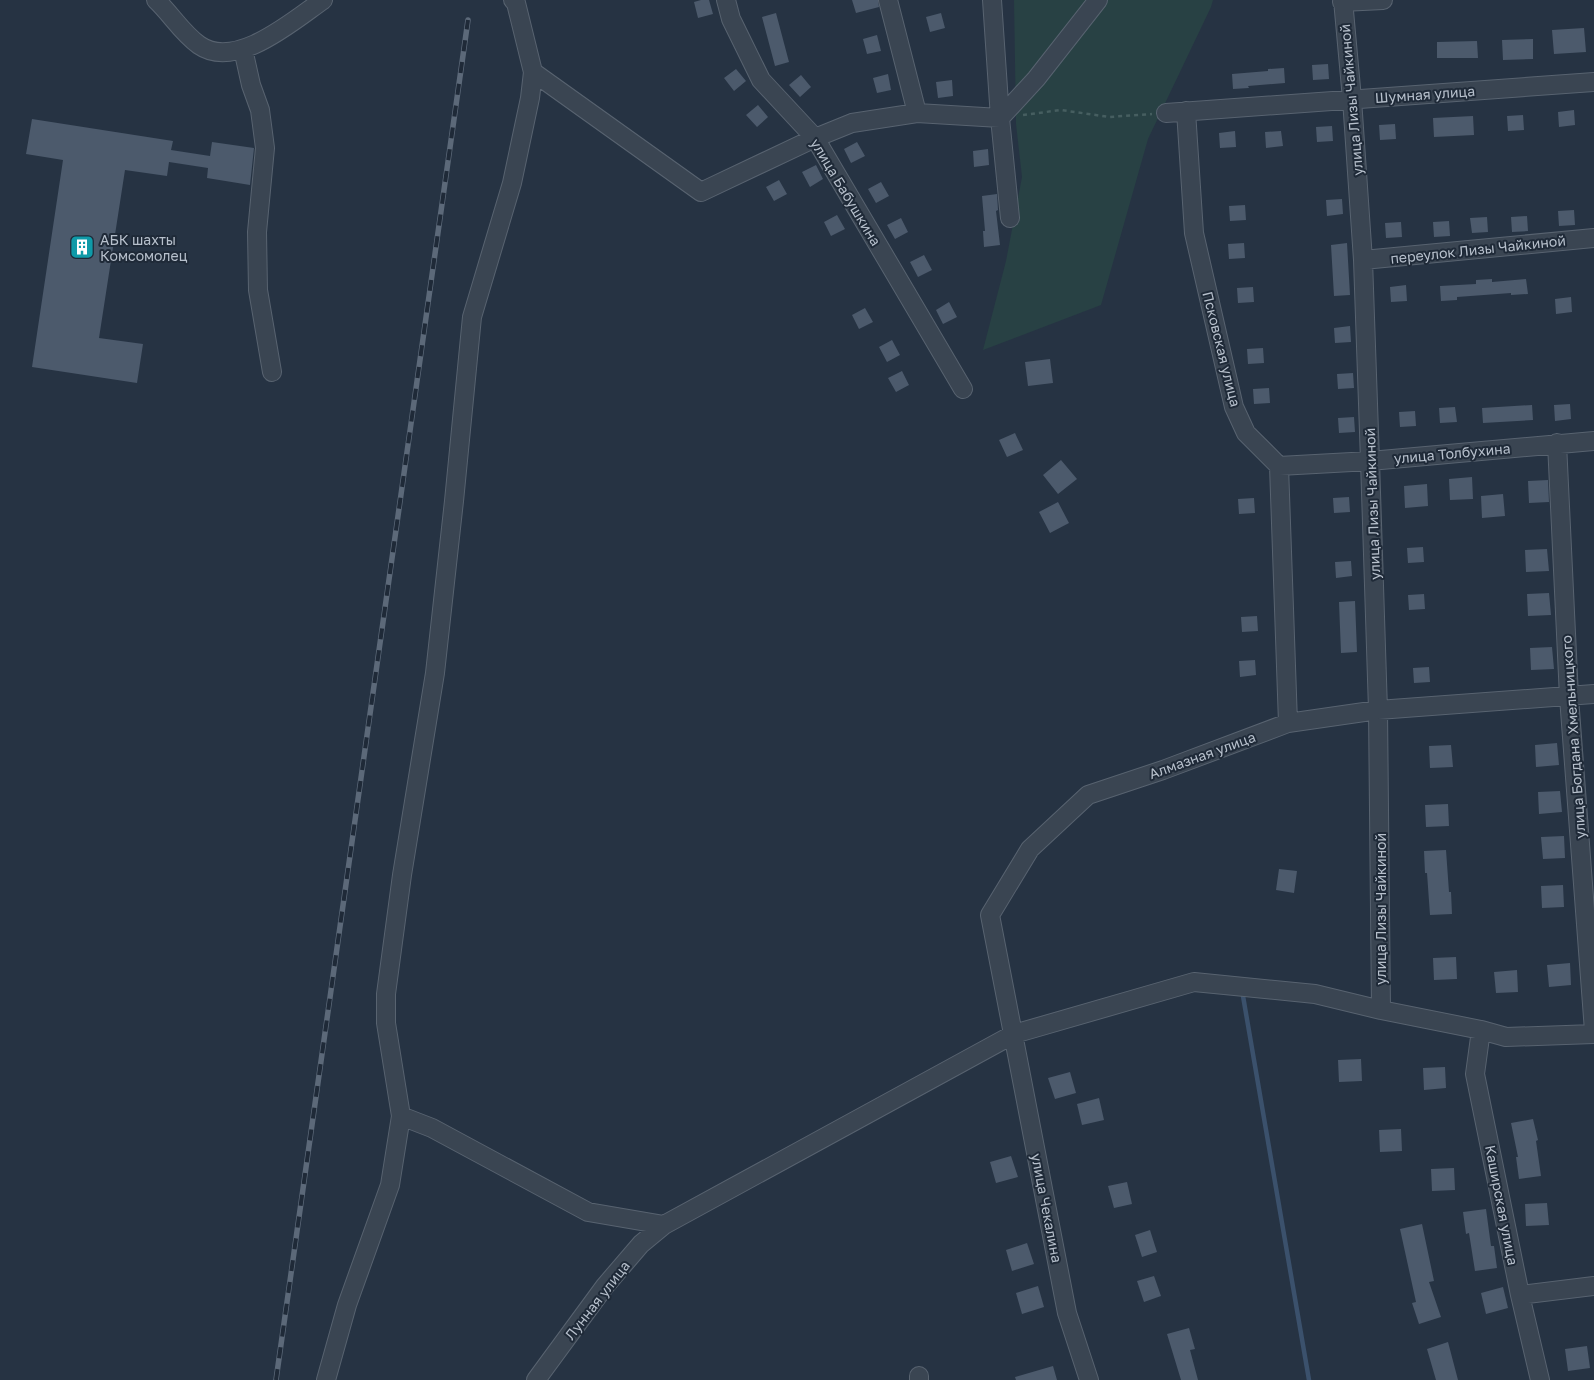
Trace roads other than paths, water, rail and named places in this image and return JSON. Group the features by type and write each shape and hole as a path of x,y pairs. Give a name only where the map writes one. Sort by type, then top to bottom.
{"street":[{"path":"156,0 181,29 200,46 228,52 243,49 265,40 323,0"},
{"path":"326,1380 348,1305 390,1185 401,1116 386,1023 387,985 402,875 435,673 472,317 512,183 530,98 533,72 516,3 513,0"},
{"name":"улица Бабушкина","path":"726,0 731,19 762,80 814,138 963,389"},
{"path":"888,0 917,113"},
{"path":"992,0 1000,118 1010,218"},
{"path":"1000,118 1036,79 1098,0"},
{"path":"1342,1 1383,0"},
{"name":"улица Лизы Чайкиной","path":"1342,1 1352,99 1363,260 1378,710 1381,1010"},
{"path":"243,49 251,85 260,110 265,148 257,232 258,290 272,372"},
{"path":"533,72 702,192 814,138 852,123 917,113 1000,118"},
{"name":"Шумная улица","path":"1166,113 1594,82"},
{"name":"Псковская улица","path":"1186,111 1194,233 1234,407 1246,433 1279,466"},
{"name":"переулок Лизы Чайкиной","path":"1363,260 1594,238"},
{"name":"улица Толбухина","path":"1279,466 1370,461 1594,441"},
{"name":"улица Богдана Хмельницкого","path":"1557,443 1569,697 1594,1033"},
{"path":"1279,466 1288,723"},
{"name":"Алмазная улица","path":"1014,1034 990,915 1030,849 1088,795 1163,770 1288,723 1378,710 1594,694"},
{"name":"Лунная улица","path":"536,1380 605,1286 641,1244 664,1225 1014,1034 1194,982 1315,994 1506,1037 1594,1033"},
{"name":"Каширская улица","path":"1481,1030 1475,1074 1520,1295 1540,1380"},
{"name":"улица Чекалина","path":"1014,1034 1067,1314 1089,1380"},
{"path":"401,1116 432,1128 588,1212 664,1225"},
{"path":"1520,1295 1594,1286"}],"waterway":[{"path":"1243,996 1309,1380"}],"railway":[{"path":"276,1380 468,20"}],"place":[{"name":"АБК шахты Комсомолец","path":"82,247"}]}
